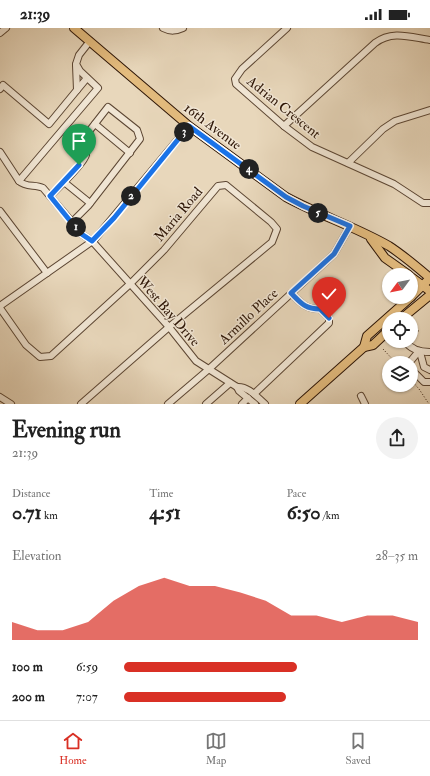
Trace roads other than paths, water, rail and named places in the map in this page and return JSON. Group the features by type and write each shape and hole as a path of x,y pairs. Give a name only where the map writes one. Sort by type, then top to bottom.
{"main road":[{"name":"16th Avenue","path":"74,28 189,126 286,197 370,236 389,247 430,278"},
{"name":"16th Avenue","path":"370,236 386,258 399,268"},
{"path":"418,289 430,278"},
{"name":"16th Avenue","path":"418,282 430,292"},
{"path":"409,312 430,295"},
{"path":"364,347 367,336 403,304"},
{"path":"300,404 364,347 373,345 382,337"}],"street":[{"path":"0,33 6,28"},
{"path":"164,28 170,31 176,31 183,28"},
{"name":"Adrian Crescent","path":"287,28 242,69 235,79 236,84 284,126 312,147 394,184 423,203 430,203"},
{"path":"284,126 385,36 396,34 430,40"},
{"path":"77,90 76,64 79,55 90,41"},
{"path":"0,152 19,181 98,88 80,71 76,64"},
{"path":"0,89 3,85 49,124 87,78"},
{"path":"50,196 84,160 86,150 83,139 108,107 137,130 140,139 90,203 72,222"},
{"path":"348,163 383,129 395,121 430,110"},
{"path":"95,124 130,153"},
{"path":"0,307 92,241 114,218 189,126"},
{"name":"West Bay Drive","path":"19,181 25,185 40,186 50,196 80,233 92,241 169,327 196,361 237,387 242,387 251,396 265,404"},
{"path":"64,182 90,203"},
{"name":"Maria Road","path":"0,307 26,345 40,357 51,356 130,284 164,250 218,186 226,185 271,222 277,230 272,242 169,327 81,404"},
{"path":"0,211 47,273"},
{"name":"Armillo Place","path":"168,404 334,254 350,226"},
{"path":"242,404 329,324 329,318 320,309 311,309 304,306 291,293"},
{"path":"413,348 419,352 430,352"},
{"path":"416,356 419,352"},
{"path":"419,352 424,367 430,370"},
{"path":"418,376 424,382 430,382"},
{"path":"206,404 230,383"},
{"name":"West Bay Drive","path":"251,396 255,404"},
{"path":"360,396 365,404"},
{"path":"0,397 11,404"}]}
